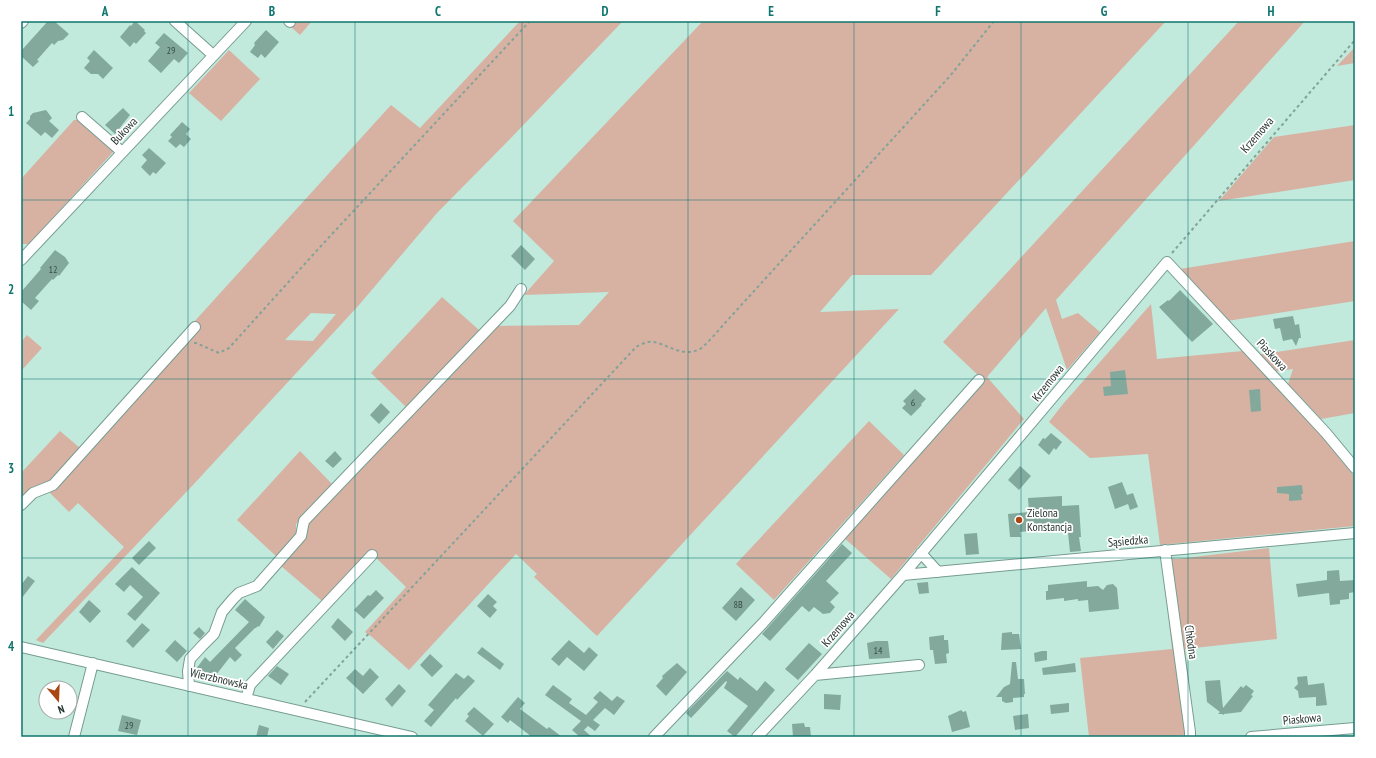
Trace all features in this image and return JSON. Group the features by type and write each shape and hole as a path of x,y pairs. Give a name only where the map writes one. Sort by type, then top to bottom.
{"street":[{"path":"175,21 213,55"},
{"name":"Bukowa","path":"22,258 246,21"},
{"path":"82,117 122,152"},
{"name":"Piaskowa","path":"1167,262 1326,433 1355,468"},
{"name":"Krzemowa","path":"757,737 816,675 903,575 1167,262"},
{"path":"189,686 188,671 190,660 214,634 222,612 239,593 257,586 301,536 304,521 510,306 521,289"},
{"path":"21,505 33,493 53,485 195,327"},
{"path":"654,737 762,623 979,380"},
{"name":"Sąsiedzka","path":"903,575 1355,532"},
{"name":"Chłodna","path":"1165,550 1190,737"},
{"path":"921,553 938,572"},
{"path":"246,699 250,685 372,555"},
{"name":"Wierzbnowska","path":"21,647 297,711 382,734 412,737"},
{"path":"74,737 93,663"},
{"path":"816,675 919,665"},
{"name":"Piaskowa","path":"1251,737 1355,728"}],"path":[{"path":"176,348 183,343 196,343 219,353 229,348 320,247 530,21"},
{"path":"297,711 636,347 648,342 658,343 670,349 685,352 700,349 950,76 994,21"},
{"name":"Krzemowa","path":"1167,262 1172,252 1355,40"}],"shaded area":[{"path":"294,21 312,21 300,35 290,26"},
{"path":"520,21 623,21 437,213 359,305 192,486 43,643 36,640 124,547 78,503 69,512 50,493 199,328 193,323 391,105 420,128","holes":["311,313 336,314 313,341 285,340"]},
{"path":"703,21 1166,21 931,275 852,275 820,312 899,309 597,636 534,577 537,574 516,554 409,670 365,632 406,587 369,551 322,601 281,566 307,526 493,326 579,325 609,292 524,295 554,261 513,221"},
{"path":"1239,21 1305,21 1056,300 1062,319 1078,313 1100,332 1067,370 1046,308 987,377 1024,419 891,579 843,537 979,376 943,342"},
{"path":"1355,47 1355,63 1337,66"},
{"path":"229,50 260,79 221,121 189,93"},
{"path":"74,120 80,120 114,151 29,244 21,244 21,179"},
{"path":"1355,125 1355,180 1219,201 1274,137"},
{"path":"1355,241 1355,301 1227,321 1180,269"},
{"path":"442,297 479,330 406,407 371,373"},
{"path":"1151,304 1157,359 1243,351 1324,437 1355,477 1355,526 1160,545 1148,454 1090,458 1049,422"},
{"path":"27,335 42,348 21,371 21,342"},
{"path":"1355,340 1355,413 1321,419 1288,384 1293,369 1273,372 1256,355"},
{"path":"869,421 904,455 774,600 736,564"},
{"path":"60,431 80,448 50,481 31,488 22,498 21,473"},
{"path":"300,451 333,485 296,524 296,536 277,557 237,520"},
{"path":"1269,548 1277,639 1185,649 1195,734 1166,737 1089,737 1080,658 1172,649 1162,557 1177,559"}],"building":[{"path":"48,21 54,21 69,34 63,40 58,41 54,45 52,43 37,60 39,61 33,67 21,56 21,51"},
{"path":"135,21 145,30 144,31 146,33 136,44 134,42 130,47 120,37"},
{"path":"266,30 279,42 265,58 261,54 258,58 250,52 255,45 254,43"},
{"path":"164,33 188,53 179,63 174,59 161,73 148,61 160,47 155,43"},
{"path":"94,50 113,68 103,79 98,74 91,74 84,68 90,61 87,58"},
{"path":"123,108 130,115 115,134 105,125"},
{"path":"46,110 52,118 49,121 59,130 52,138 45,132 41,136 26,123 33,113"},
{"path":"182,122 190,129 186,134 191,139 184,147 180,144 176,148 168,141 172,137 170,135"},
{"path":"149,148 166,163 156,174 153,172 150,176 141,167 147,160 142,155"},
{"path":"521,245 535,259 525,270 511,256"},
{"path":"55,250 65,257 69,263 59,276 58,275 53,280 52,279 35,298 39,301 31,310 21,301 21,292"},
{"path":"1180,290 1213,324 1192,342 1159,307 1168,300 1169,301"},
{"path":"1293,316 1295,325 1299,324 1301,338 1299,338 1296,346 1292,339 1283,341 1280,328 1275,329 1273,319"},
{"path":"1125,370 1128,394 1104,396 1103,387 1111,386 1110,372"},
{"path":"915,389 926,399 911,416 902,408 906,404 903,401"},
{"path":"1260,389 1261,411 1251,412 1249,390"},
{"path":"381,403 390,412 379,424 370,415"},
{"path":"1051,433 1062,442 1056,450 1054,448 1049,455 1038,445 1043,438 1045,439"},
{"path":"335,451 342,459 333,468 325,461"},
{"path":"1020,466 1031,476 1019,490 1008,480"},
{"path":"1122,482 1127,495 1133,493 1138,507 1130,510 1128,504 1115,509 1108,487"},
{"path":"1302,485 1302,500 1289,501 1289,494 1277,493 1277,487"},
{"path":"1062,496 1062,506 1079,505 1081,537 1079,537 1081,551 1070,552 1067,523 1030,526 1030,531 1020,532 1021,537 1010,537 1008,514 1029,512 1028,498"},
{"path":"977,533 979,554 966,555 964,534"},
{"path":"149,541 156,548 139,565 132,558"},
{"path":"842,544 852,553 826,581 839,593 830,602 835,607 830,613 823,614 814,607 809,612 802,606 770,641 762,634"},
{"path":"132,567 160,593 135,621 127,614 143,597 130,585 124,592 115,584"},
{"path":"1339,570 1340,581 1355,580 1355,592 1349,593 1349,599 1340,600 1340,604 1330,605 1329,593 1298,597 1296,584 1327,580 1327,571"},
{"path":"28,576 35,581 21,599 21,585"},
{"path":"1087,581 1087,587 1098,586 1103,590 1107,585 1113,584 1117,588 1119,609 1089,612 1088,600 1078,601 1078,599 1064,601 1064,598 1046,600 1048,585"},
{"path":"928,582 929,593 919,594 917,583"},
{"path":"741,587 755,600 736,621 722,608"},
{"path":"376,590 384,598 364,619 354,610 368,595 370,596"},
{"path":"488,594 497,602 493,606 497,610 490,618 477,606"},
{"path":"245,599 265,617 259,627 258,626 255,628 235,648 242,655 235,662 230,657 216,675 212,672 208,678 196,669 205,657 210,662 249,622 235,610"},
{"path":"89,600 101,611 90,623 79,612"},
{"path":"338,618 353,632 345,641 331,627"},
{"path":"142,623 150,630 133,648 126,641"},
{"path":"199,627 205,633 200,639 193,633"},
{"path":"277,630 284,636 273,649 266,642"},
{"path":"1012,632 1012,634 1019,634 1021,649 1001,650 1002,633"},
{"path":"944,635 944,640 948,640 949,653 946,654 947,663 935,664 933,650 930,650 929,637"},
{"path":"175,640 187,651 177,662 165,651"},
{"path":"569,640 584,653 589,647 598,655 584,671 567,657 559,666 551,659"},
{"path":"888,641 890,658 869,659 867,643"},
{"path":"809,643 822,654 798,680 785,669"},
{"path":"482,647 504,664 500,670 477,653"},
{"path":"1047,651 1047,660 1035,662 1034,653"},
{"path":"430,654 443,666 432,677 420,665"},
{"path":"1012,662 1016,662 1018,679 1024,679 1025,694 1024,697 1013,698 1013,702 1006,703 1002,701 1002,697 996,697 1004,687 1010,684"},
{"path":"677,663 687,672 666,696 656,686 663,678 662,676"},
{"path":"1075,663 1076,672 1043,675 1042,668"},
{"path":"277,666 289,674 281,685 268,676"},
{"path":"370,668 379,677 363,694 346,678 355,669 363,676"},
{"path":"727,671 738,680 740,677 757,691 765,681 775,690 735,737 727,731 748,706 724,688 727,682 726,681 691,718 686,713"},
{"path":"456,673 464,679 468,675 475,681 457,700 456,698 431,727 424,721 434,710 428,705"},
{"path":"1307,676 1308,685 1324,683 1327,705 1316,706 1316,697 1299,698 1298,691 1294,688 1298,684 1297,677"},
{"path":"1220,680 1223,708 1241,686 1243,688 1246,685 1254,691 1251,695 1253,696 1241,712 1224,715 1218,714 1220,712 1207,702 1205,681"},
{"path":"399,684 406,691 392,707 385,699"},
{"path":"553,685 572,699 569,703 586,715 598,702 593,698 600,691 612,701 617,696 625,701 614,715 605,708 593,720 600,725 595,731 588,726 584,730 592,737 580,737 572,730 581,721 545,695"},
{"path":"824,694 841,695 840,710 824,709"},
{"path":"518,697 525,703 520,709 547,729 549,727 562,737 532,737 510,720 508,723 501,717"},
{"path":"1069,703 1069,712 1051,714 1050,705"},
{"path":"474,707 494,724 483,736 465,721 469,716 467,714"},
{"path":"961,710 963,712 966,711 970,727 952,732 948,716"},
{"path":"1028,714 1029,728 1015,730 1013,716"},
{"path":"122,715 141,720 137,735 118,731"},
{"path":"804,723 805,727 810,727 811,737 793,737 792,724"},
{"path":"259,725 269,728 267,737 256,737"}],"place":[{"name":"Zielona Konstancja","path":"1019,520"}]}
